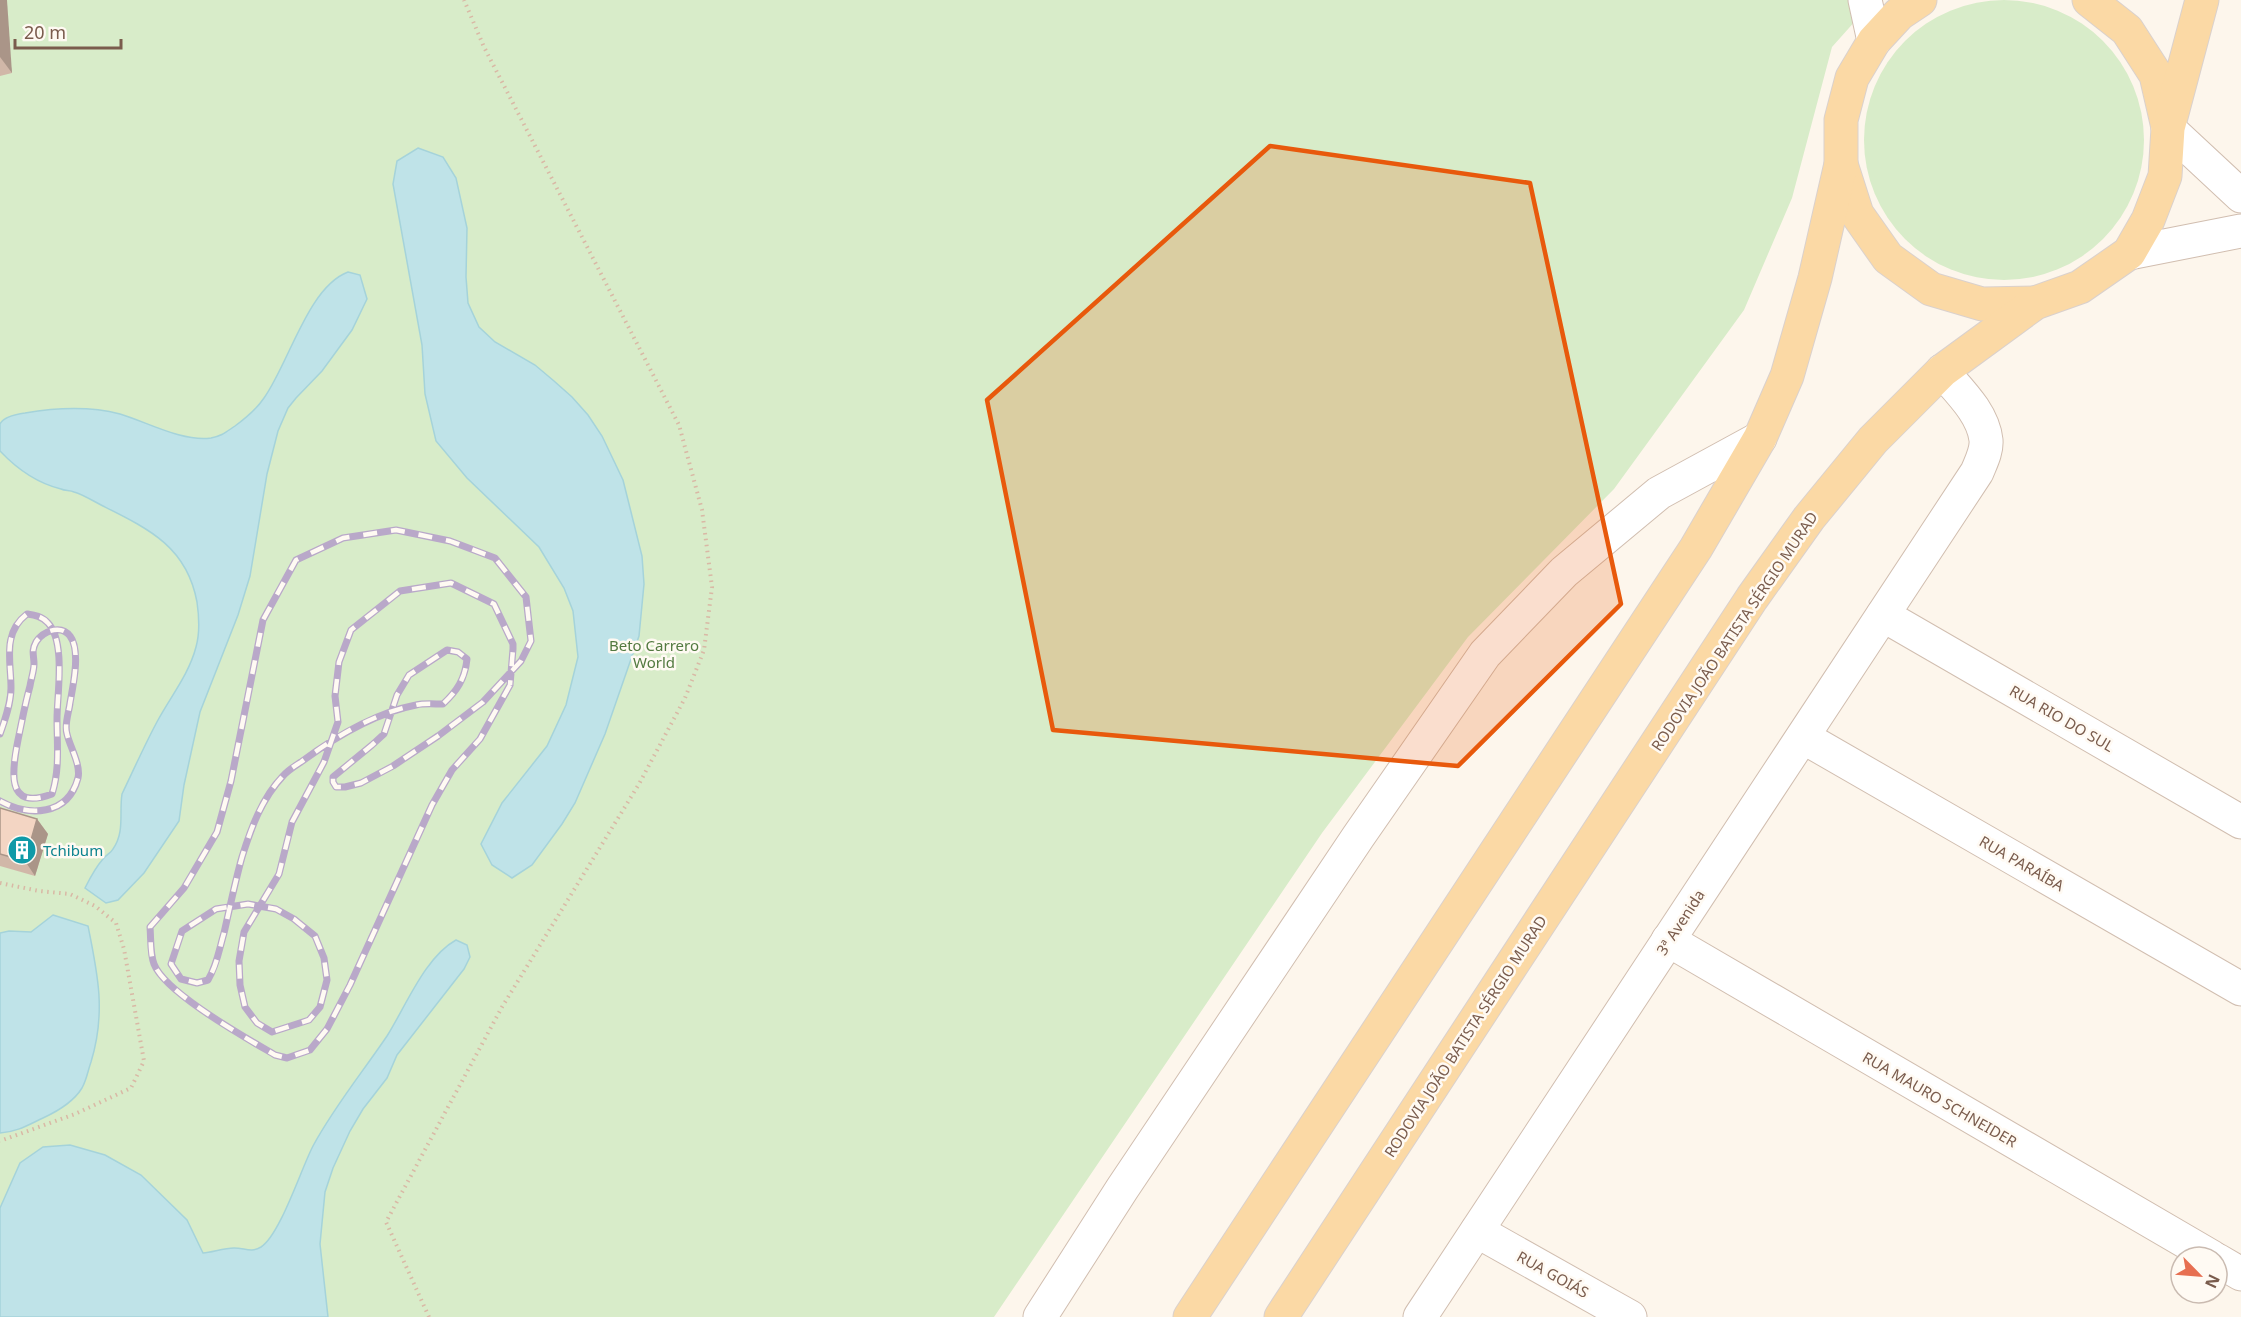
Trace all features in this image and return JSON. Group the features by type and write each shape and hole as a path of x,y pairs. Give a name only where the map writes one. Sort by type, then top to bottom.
{"main road":[{"path":"1190,1317 1696,548 1760,438 1787,376 1815,278 1841,164 1841,120 1852,78 1874,40 1899,14 1920,0"},
{"path":"2089,0 2127,30 2156,75 2168,128"},
{"name":"RODOVIA JOÃO BATISTA SÉRGIO MURAD","path":"1281,1317 1752,598 1809,518 1866,449 1942,371 2035,303 2080,287 2129,253 2148,220 2165,176 2168,128 2202,0"},
{"path":"1841,164 1857,214 1888,258 1931,289 1982,304 2035,303"}],"street":[{"path":"1865,0 1874,40"},
{"path":"2168,128 2241,196"},
{"path":"2129,253 2241,231"},
{"name":"3ª Avenida","path":"1420,1317 1977,472 1984,457 1986,440 1981,424 1972,406 1942,371"},
{"path":"1040,1317 1135,1169 1485,654 1564,572 1659,493 1760,438"},
{"name":"RUA RIO DO SUL","path":"1883,615 2241,822"},
{"name":"RUA PARAÍBA","path":"1803,737 2241,989"},
{"name":"RUA MAURO SCHNEIDER","path":"1668,940 2191,1245"},
{"name":"RUA GOIÁS","path":"1477,1231 1630,1317"}],"path":[{"path":"429,1317 386,1222 501,1007 639,784 685,698 704,650 712,587 702,510 679,425 484,46 464,0"},
{"path":"0,883 39,891 70,894 95,906 116,923 124,949 144,1061 131,1088 75,1114 0,1141"}],"highlighted area":[{"path":"1270,146 1530,183 1621,604 1458,766 1053,730 987,400"}],"green space":[{"name":"Beto Carrero World","path":"0,0 1874,0 1832,47 1792,198 1744,310 1614,489 1468,637 1322,833 994,1317 0,1317"},
{"path":"2004,0 2045,6 2082,24 2103,41 2120,62 2138,99 2144,140 2138,181 2120,218 2103,239 2082,256 2045,274 2004,280 1963,274 1926,256 1905,239 1888,218 1870,181 1864,140 1870,99 1888,62 1905,41 1926,24 1963,6"}],"water":[{"path":"418,148 443,157 456,178 467,228 468,303 479,327 495,342 535,365 572,397 588,415 602,436 623,480 642,556 644,584 639,636 605,734 575,803 562,824 532,865 512,878 492,865 481,844 502,803 547,746 566,705 578,657 573,611 564,588 539,547 467,478 436,441 425,394 422,345 393,184 397,161"},
{"path":"348,272 360,275 367,299 352,330 322,371 288,408 278,431 267,474 250,576 238,615 200,712 184,785 179,821 144,873 118,900 106,903 85,888 98,866 117,843 122,794 153,729 193,657 199,630 197,602 185,567 164,542 136,523 85,496 43,483 13,464 0,451 0,424 8,417 19,414 84,409 120,414 188,437 211,438 221,435 247,417 261,402 310,309 334,280"},
{"path":"53,915 88,926 99,994 96,1044 82,1088 70,1102 48,1116 17,1130 0,1133 0,933 31,932"},
{"path":"456,940 467,945 470,957 464,969 397,1055 387,1078 363,1109 350,1131 333,1168 325,1192 320,1244 328,1317 0,1317 0,1208 20,1163 43,1147 70,1145 105,1155 141,1175 187,1220 203,1253 230,1248 251,1250 261,1247 283,1216 313,1146 330,1118 387,1036 426,970 445,948"}],"building":[{"path":"0,808 37,819 25,861 0,854"}],"railway":[{"path":"510,685 480,739 452,770 432,805 350,985 327,1029 310,1050 287,1058 275,1055 208,1014 161,976 153,960 150,927 184,888 217,832 231,781 263,620 296,560 343,538 396,530 450,541 495,558 526,597 531,641 521,661 483,702 393,766 361,783 336,787 333,782 333,777 384,734 397,695 409,675 447,650 458,652 467,659 464,673 456,689 443,704 416,705 400,709 385,714 370,720 341,735 327,744 292,768 285,774 263,804 249,835 239,866 233,895 230,904 228,914 224,933 216,963 208,980 197,983 181,979 171,964 182,931 216,909 248,904 276,909 294,919 315,936 324,958 327,980 320,1007 309,1020 272,1032 257,1023 245,1007 240,985 239,961 244,932 279,874 292,822 324,762 338,722 335,696 339,662 351,630 400,591 451,583 494,604 513,644 513,649 510,685"},
{"path":"0,734 11,694 9,658 11,639 19,622 27,614 38,616 46,621 48,623 54,632 59,655 56,775 52,794 37,798 26,797 19,793 15,785 14,764 34,669 34,648 39,638 52,630 57,630 62,630 66,632 75,650 74,678 66,730 78,767 78,778 73,791 66,800 46,810 23,810 0,801"}],"place":[{"name":"Tchibum","path":"22,850"}]}
